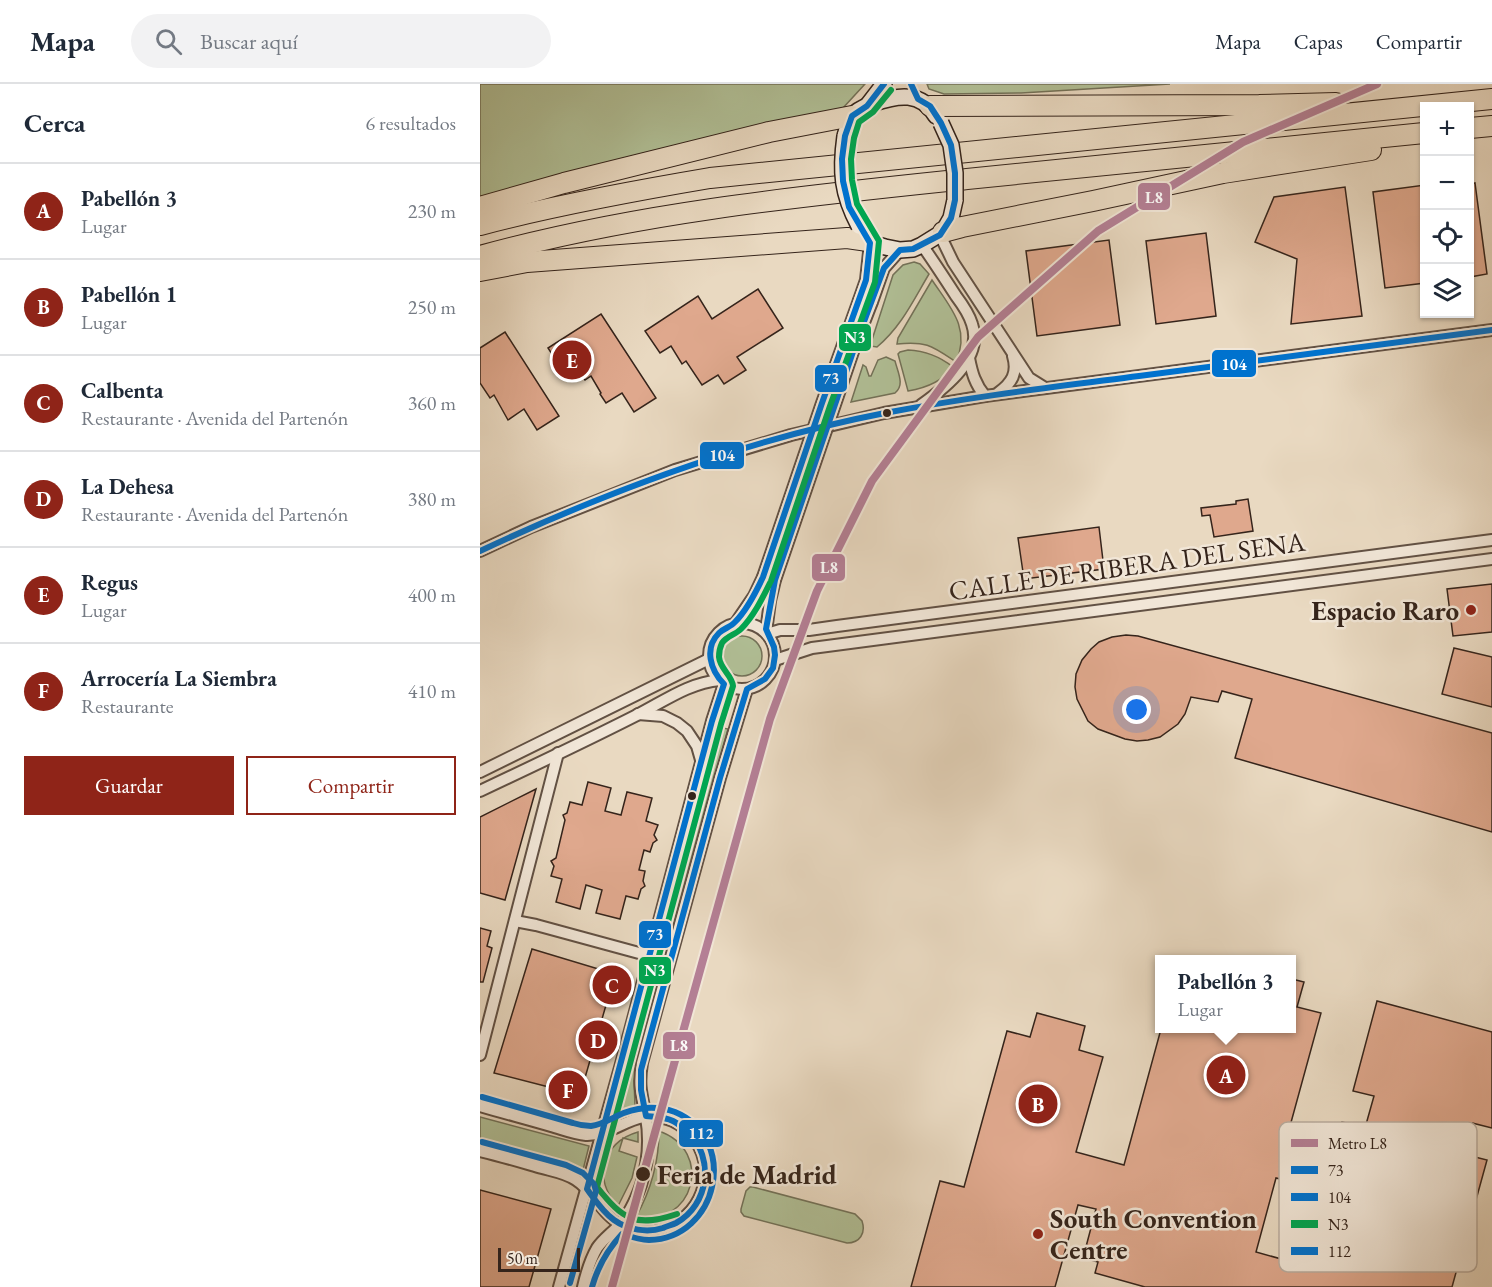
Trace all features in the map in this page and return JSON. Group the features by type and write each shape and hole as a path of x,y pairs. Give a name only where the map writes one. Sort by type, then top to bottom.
{"highway":[{"path":"924,102 1259,105 1492,98"},
{"path":"480,225 525,213 710,178 1492,98"},
{"path":"480,207 564,183 859,111"},
{"path":"1474,128 1492,127"},
{"path":"480,256 588,230 747,204 1420,134"},
{"path":"945,228 962,227 1223,173 1362,152 1420,139"},
{"path":"480,271 527,262 866,237"}],"street":[{"path":"735,624 754,596 763,577 866,280 866,237 849,207 843,181 842,159 845,136 859,111 884,84"},
{"path":"866,237 885,248 900,250 922,246 945,228 955,200 955,173 951,146 941,123 911,84"},
{"path":"859,111 894,97 924,102"},
{"path":"945,228 953,262 1029,378 1045,387"},
{"path":"918,407 943,389 957,375 969,358 974,338 973,325 922,246"},
{"path":"766,633 775,580 856,343 884,268 900,250"},
{"path":"480,551 531,527 675,470 791,435 884,413 1045,387 1492,330"},
{"path":"990,395 1007,387 1013,379 1014,359 1010,348"},
{"path":"969,358 974,380 978,387 990,395"},
{"name":"CALLE DE RIBERA DEL SENA","path":"766,633 780,630 809,630 1492,540"},
{"name":"CALLE DE RIBERA DEL SENA","path":"775,660 812,648 1492,559"},
{"path":"480,792 704,681 722,682 735,688 747,689 757,686 766,679 775,660 774,646 766,633 758,626 748,623 735,624 720,632 714,640 709,659 713,670 722,682"},
{"path":"480,772 709,659"},
{"path":"559,1287 722,682"},
{"path":"583,1287 597,1249 620,1224 635,1199 644,1173 648,1142 646,1116 640,1090 642,1063 720,778 747,689"},
{"path":"638,714 663,716 677,723 687,731 698,746 702,762"},
{"path":"480,1055 558,753"},
{"path":"515,921 650,956"},
{"path":"480,1106 579,1134 602,1134 627,1121 646,1116 663,1118 682,1126 700,1147 704,1158 705,1182 701,1196 693,1209 680,1222 652,1231 636,1230 620,1224 608,1215 577,1180 562,1173 480,1151"}],"green space":[{"path":"480,84 865,84 842,109 480,197"},
{"path":"927,84 1170,84 1021,93 944,94 929,89"},
{"path":"914,262 920,264 929,274 893,331 877,347 870,346 893,275 903,265"},
{"path":"932,280 960,328 960,350 956,362 923,344 897,344 898,338"},
{"path":"908,350 932,355 953,367 933,384 908,391 898,354"},
{"path":"886,357 895,361 900,378 898,390 895,393 851,402 863,365 871,376 878,360"},
{"path":"742,636 756,642 762,656 756,670 742,676 728,670 722,656 728,642"},
{"path":"718,727 728,729 639,1057 630,1055"},
{"path":"627,1063 637,1066 634,1081 635,1106 613,1114"},
{"path":"480,1117 589,1146 583,1170 480,1142"},
{"path":"659,1131 676,1141 687,1154 692,1170 690,1186 684,1200 672,1211 656,1217 636,1217 653,1176 658,1154"},
{"path":"638,1132 638,1142 624,1138 626,1137"},
{"path":"623,1139 619,1151 637,1157 632,1178 618,1206 610,1196 603,1174 609,1153"},
{"path":"750,1187 855,1214 862,1221 861,1236 852,1243 847,1243 744,1216 741,1209 746,1191"}],"building":[{"path":"1474,183 1487,274 1474,276 1474,210"},
{"path":"1420,186 1420,284 1385,288 1373,192"},
{"path":"1345,187 1362,316 1291,324 1297,259 1255,242 1274,197"},
{"path":"1206,233 1216,316 1156,324 1146,241"},
{"path":"1109,240 1120,325 1037,336 1026,251"},
{"path":"758,289 783,328 737,357 746,370 724,384 718,375 702,385 686,361 682,364 671,346 660,353 645,331 698,296 712,319"},
{"path":"601,314 656,398 634,412 622,393 606,403 591,376 585,380 574,364 563,371 548,348"},
{"path":"505,332 559,416 537,430 524,409 508,420 494,395 490,398 480,383 480,348"},
{"path":"1248,499 1253,531 1214,537 1210,515 1202,516 1201,508 1236,504 1236,501"},
{"path":"1099,527 1104,569 1024,579 1018,538"},
{"name":"Espacio Raro","path":"1492,584 1492,632 1453,636 1447,589"},
{"path":"1126,635 1138,636 1492,733 1492,832 1235,758 1252,699 1222,691 1218,702 1191,697 1185,714 1178,724 1160,737 1137,741 1098,729 1088,721 1077,699 1076,674 1082,660 1099,642"},
{"path":"1454,648 1492,657 1492,707 1442,694"},
{"path":"588,782 611,788 605,811 621,815 627,792 652,798 646,821 658,825 654,835 657,840 653,843 650,852 644,850 639,870 645,871 643,881 645,886 641,889 638,899 626,896 620,919 596,913 602,890 586,885 580,909 556,902 562,879 551,876 554,866 551,861 556,858 565,820 563,815 567,813 570,802 582,805"},
{"path":"536,789 505,900 480,893 480,817"},
{"path":"480,928 491,931 487,946 492,948 483,982 480,982"},
{"path":"532,949 615,974 580,1095 494,1073"},
{"path":"1296,980 1304,982 1297,1007 1321,1013 1291,1122 1279,1122 1279,1179 1276,1178 1256,1252 1279,1258 1279,1272 1456,1272 1452,1287 1145,1287 1095,1273 1098,1262 1083,1258 1096,1209 1078,1205 1055,1287 911,1287 940,1181 964,1187 1007,1031 1030,1037 1037,1013 1085,1026 1079,1050 1103,1057 1076,1152 1124,1165 1160,1033 1296,1033"},
{"path":"1377,1001 1492,1032 1492,1128 1477,1124 1477,1122 1367,1122 1374,1096 1353,1091"},
{"path":"1477,1158 1487,1160 1477,1196"},
{"path":"480,1190 551,1209 529,1287 480,1287"}],"metro line":[{"name":"L8","path":"612,1287 770,719 817,591 872,481 978,337 1098,231 1243,142 1377,84"}],"transit line":[{"name":"73","path":"884,84 867,106 852,116 845,136 842,159 843,181 849,207 870,243 866,280 763,577 743,612 733,624 719,633 711,645 712,666 724,684 712,721 587,1189 610,1217 625,1226 638,1230 663,1228 687,1215 696,1205 704,1181 705,1167 702,1155 697,1143 688,1132 670,1120 646,1116 641,1090 641,1070 720,778 747,689 765,679 773,668 774,647 766,629 775,580 884,268 900,250 913,249 940,235 951,218 955,200 955,173 951,145 930,106 918,99 911,84"},
{"name":"N3","path":"677,1214 651,1220 631,1218 615,1207 597,1187 733,686 720,661 721,646 746,624 771,581 875,282 879,241 857,204 851,159 859,122 873,112 891,90"},
{"name":"104","path":"480,551 578,508 678,470 833,424 917,407 1043,388 1492,330"},
{"name":"112","path":"482,1097 586,1126 598,1125 638,1109 668,1110 695,1125 708,1143 714,1164 712,1186 705,1206 691,1223 673,1235 649,1240 622,1234 604,1259 592,1287"},
{"name":"112","path":"482,1142 566,1165 583,1173 594,1184 596,1191 570,1283"}],"place":[{"name":"Regus","path":"572,360"},
{"name":"Espacio Raro","path":"1471,610"},
{"name":"Calbenta","path":"612,985"},
{"name":"La Dehesa","path":"598,1040"},
{"name":"Pabellón 3","path":"1226,1075"},
{"name":"Arrocería La Siembra","path":"568,1090"},
{"name":"Pabellón 1","path":"1038,1104"},
{"name":"Feria de Madrid","path":"643,1174"},
{"name":"South Convention Centre","path":"1038,1234"}]}
